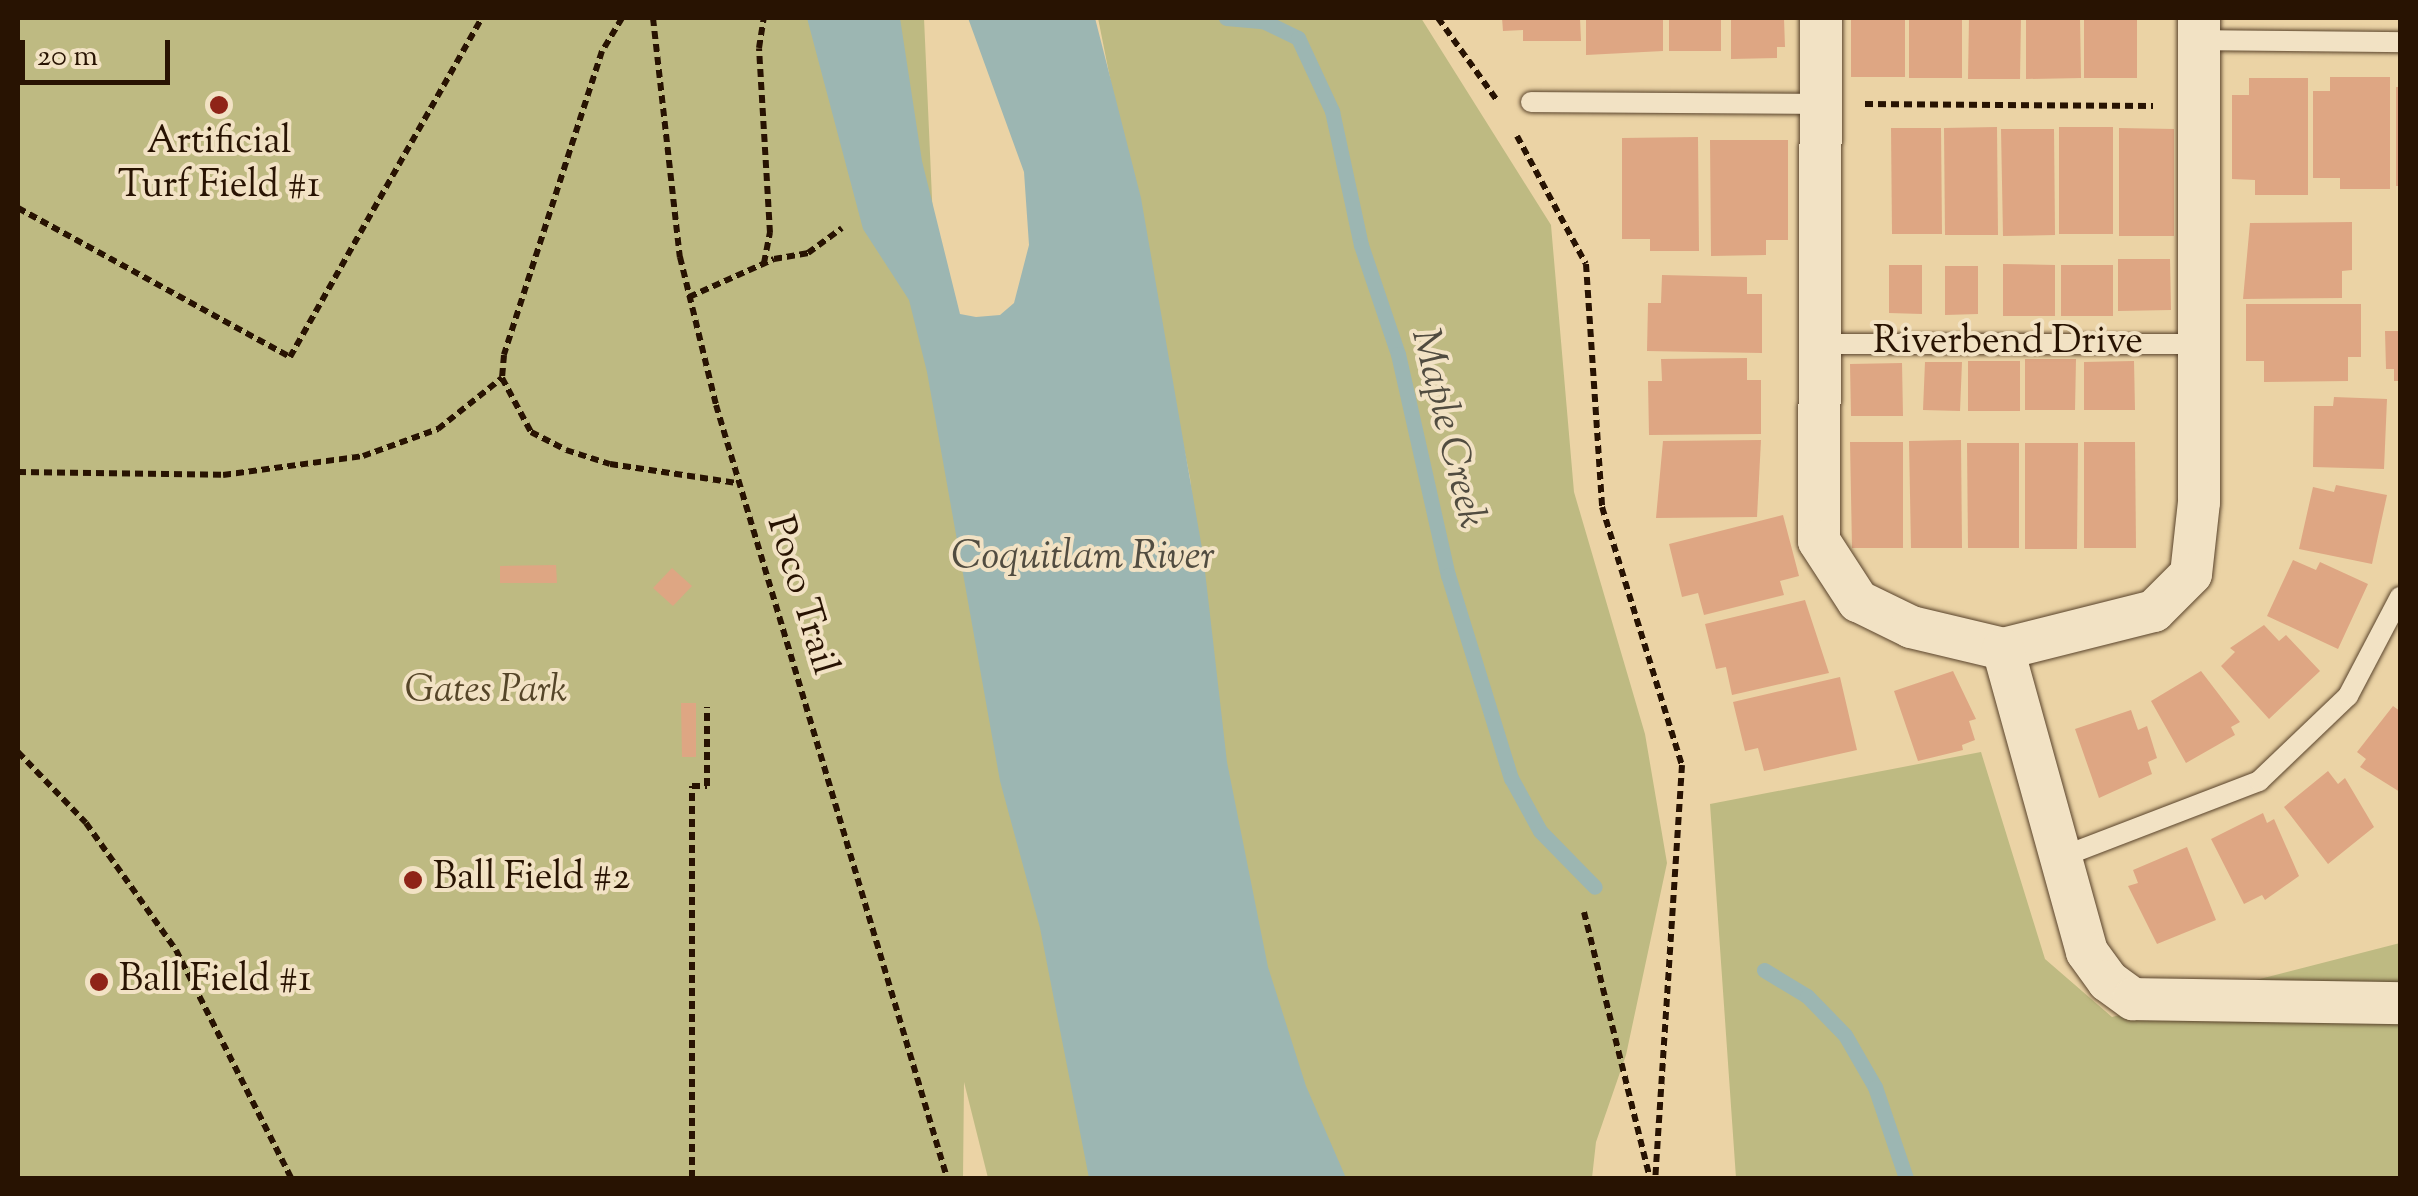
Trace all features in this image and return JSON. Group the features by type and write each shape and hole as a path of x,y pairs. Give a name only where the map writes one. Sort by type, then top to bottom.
{"street":[{"name":"Riverbend Drive","path":"1821,18 1819,541 1858,601 1911,627 2003,649 2154,611 2192,574 2200,344 2199,29"},
{"path":"2003,649 2064,856 2087,952 2108,981 2133,998 2400,1003"}],"lane":[{"name":"Riverbend Drive","path":"2199,29 2400,42"},
{"path":"1531,102 1822,104"},
{"name":"Riverbend Drive","path":"1817,344 2200,344"},
{"path":"2064,856 2259,781 2348,696 2400,598"}],"path":[{"path":"18,208 290,358 482,18"},
{"path":"18,472 192,476 325,464 438,429 502,378 602,50 622,18"},
{"name":"Poco Trail","path":"653,18 670,191 689,297 737,483 947,1178"},
{"path":"764,18 759,48 770,232 764,264"},
{"path":"1438,18 1504,111"},
{"path":"1822,104 2174,106"},
{"path":"1513,128 1586,264 1602,508 1682,766 1652,1178"},
{"path":"689,297 764,264 808,253 842,228"},
{"path":"502,378 530,432 566,450 610,464 737,483"},
{"path":"692,1178 692,786 707,786 706,707"},
{"path":"18,752 86,822 176,950 291,1178"},
{"path":"1584,912 1652,1178"}],"green space":[{"name":"Gates Park","path":"18,18 924,18 941,401 1109,1178 988,1178 964,1082 963,1178 18,1178"},
{"path":"1098,18 1421,18 1551,225 1574,492 1645,734 1667,863 1626,1055 1596,1142 1592,1178 1328,1178 1234,860 1190,478"},
{"path":"1981,752 2045,959 2112,1017 2400,943 2400,1178 1736,1178 1710,804"}],"water":[{"name":"Coquitlam River","path":"807,18 900,18 922,161 960,314 976,317 1000,315 1014,303 1029,245 1024,172 968,18 1095,18 1141,198 1203,554 1227,762 1268,967 1306,1086 1346,1178 1089,1178 1040,928 1000,781 927,372 909,300 863,229"}],"building":[{"path":"1502,18 1580,18 1581,41 1523,41 1523,30 1503,31"},
{"path":"1586,18 1663,18 1663,51 1586,55"},
{"path":"1669,18 1721,18 1721,51 1669,51"},
{"path":"1731,18 1784,18 1785,47 1777,47 1777,58 1731,59"},
{"path":"1851,18 1905,18 1905,77 1851,77"},
{"path":"1909,18 1962,18 1962,78 1909,78"},
{"path":"1969,18 2021,18 2020,79 1968,79"},
{"path":"2026,18 2080,18 2081,78 2026,79"},
{"path":"2084,18 2137,18 2137,78 2084,78"},
{"path":"2330,77 2390,77 2390,189 2340,189 2340,178 2313,178 2313,91 2330,91"},
{"path":"2249,78 2308,78 2308,195 2255,195 2255,180 2232,179 2232,95 2249,95"},
{"path":"2396,87 2400,87 2400,186 2396,186"},
{"path":"1997,127 1998,235 1945,235 1944,128"},
{"path":"2059,127 2113,127 2113,234 2059,234"},
{"path":"1891,128 1941,128 1942,234 1892,234"},
{"path":"2119,128 2174,129 2174,236 2119,236"},
{"path":"2001,129 2054,129 2055,235 2003,236"},
{"path":"1698,137 1699,251 1650,251 1650,239 1622,239 1622,138"},
{"path":"1710,140 1788,140 1788,240 1766,240 1766,255 1711,256"},
{"path":"2352,222 2352,270 2342,271 2342,298 2243,299 2250,223"},
{"path":"2118,259 2170,259 2171,310 2118,311"},
{"path":"2003,264 2055,265 2055,316 2003,316"},
{"path":"1889,265 1922,265 1922,314 1889,313"},
{"path":"2061,265 2113,265 2113,316 2061,316"},
{"path":"1945,266 1978,266 1978,314 1945,315"},
{"path":"1662,275 1747,277 1747,294 1762,294 1762,353 1647,351 1648,303 1661,303"},
{"path":"2246,304 2361,304 2361,357 2348,357 2348,381 2264,382 2264,361 2246,361"},
{"path":"2385,331 2400,331 2400,381 2394,381 2394,369 2386,369"},
{"path":"1747,358 1747,380 1761,380 1761,434 1649,435 1648,381 1662,381 1661,359"},
{"path":"2025,359 2076,359 2075,410 2025,410"},
{"path":"1968,361 2020,361 2020,411 1968,411"},
{"path":"2134,361 2135,410 2084,410 2084,362"},
{"path":"1925,362 1962,362 1960,411 1923,410"},
{"path":"1902,363 1903,416 1851,416 1850,364"},
{"path":"2334,397 2387,399 2384,469 2313,467 2314,406 2333,406"},
{"path":"1761,440 1757,517 1656,518 1663,441"},
{"path":"1961,440 1962,548 1911,548 1909,441"},
{"path":"1850,442 1903,442 1903,548 1852,548"},
{"path":"2084,442 2135,442 2136,548 2084,548"},
{"path":"1967,443 2019,443 2019,548 1968,548"},
{"path":"2025,443 2078,443 2077,549 2025,549"},
{"path":"2336,485 2387,495 2372,564 2299,549 2313,487 2334,492"},
{"path":"1783,515 1799,576 1780,581 1784,595 1704,615 1698,593 1682,597 1669,544"},
{"path":"2293,560 2316,570 2320,562 2368,584 2338,649 2267,616"},
{"path":"556,565 557,583 500,583 500,566"},
{"path":"672,568 692,586 673,606 653,588"},
{"path":"1805,600 1829,673 1732,695 1726,667 1716,669 1705,624"},
{"path":"2264,625 2279,641 2286,635 2320,671 2269,719 2221,666 2235,652 2230,648"},
{"path":"1953,671 1976,719 1969,721 1975,740 1962,745 1963,750 1918,761 1894,691"},
{"path":"2201,671 2240,722 2231,727 2235,735 2186,763 2151,701"},
{"path":"1840,677 1857,750 1764,771 1758,748 1745,751 1733,702"},
{"path":"681,703 696,703 696,757 682,757"},
{"path":"2393,706 2400,711 2400,792 2360,767 2366,759 2357,752"},
{"path":"2131,710 2138,730 2147,726 2157,758 2148,762 2152,774 2099,798 2075,729"},
{"path":"2328,771 2338,784 2345,778 2374,827 2328,864 2284,807"},
{"path":"2263,813 2267,823 2274,819 2299,876 2265,900 2262,895 2244,904 2211,839"},
{"path":"2187,847 2216,920 2157,944 2128,886 2138,883 2133,870"}],"waterway":[{"name":"Maple Creek","path":"1226,18 1263,21 1298,38 1332,111 1361,245 1398,354 1448,575 1511,778 1540,831 1595,887"},
{"name":"Maple Creek","path":"1764,970 1807,996 1845,1035 1875,1087 1906,1178"}],"place":[{"name":"Artificial Turf Field #1","path":"219,105"},
{"name":"Ball Field #2","path":"413,880"},
{"name":"Ball Field #1","path":"99,982"}]}
